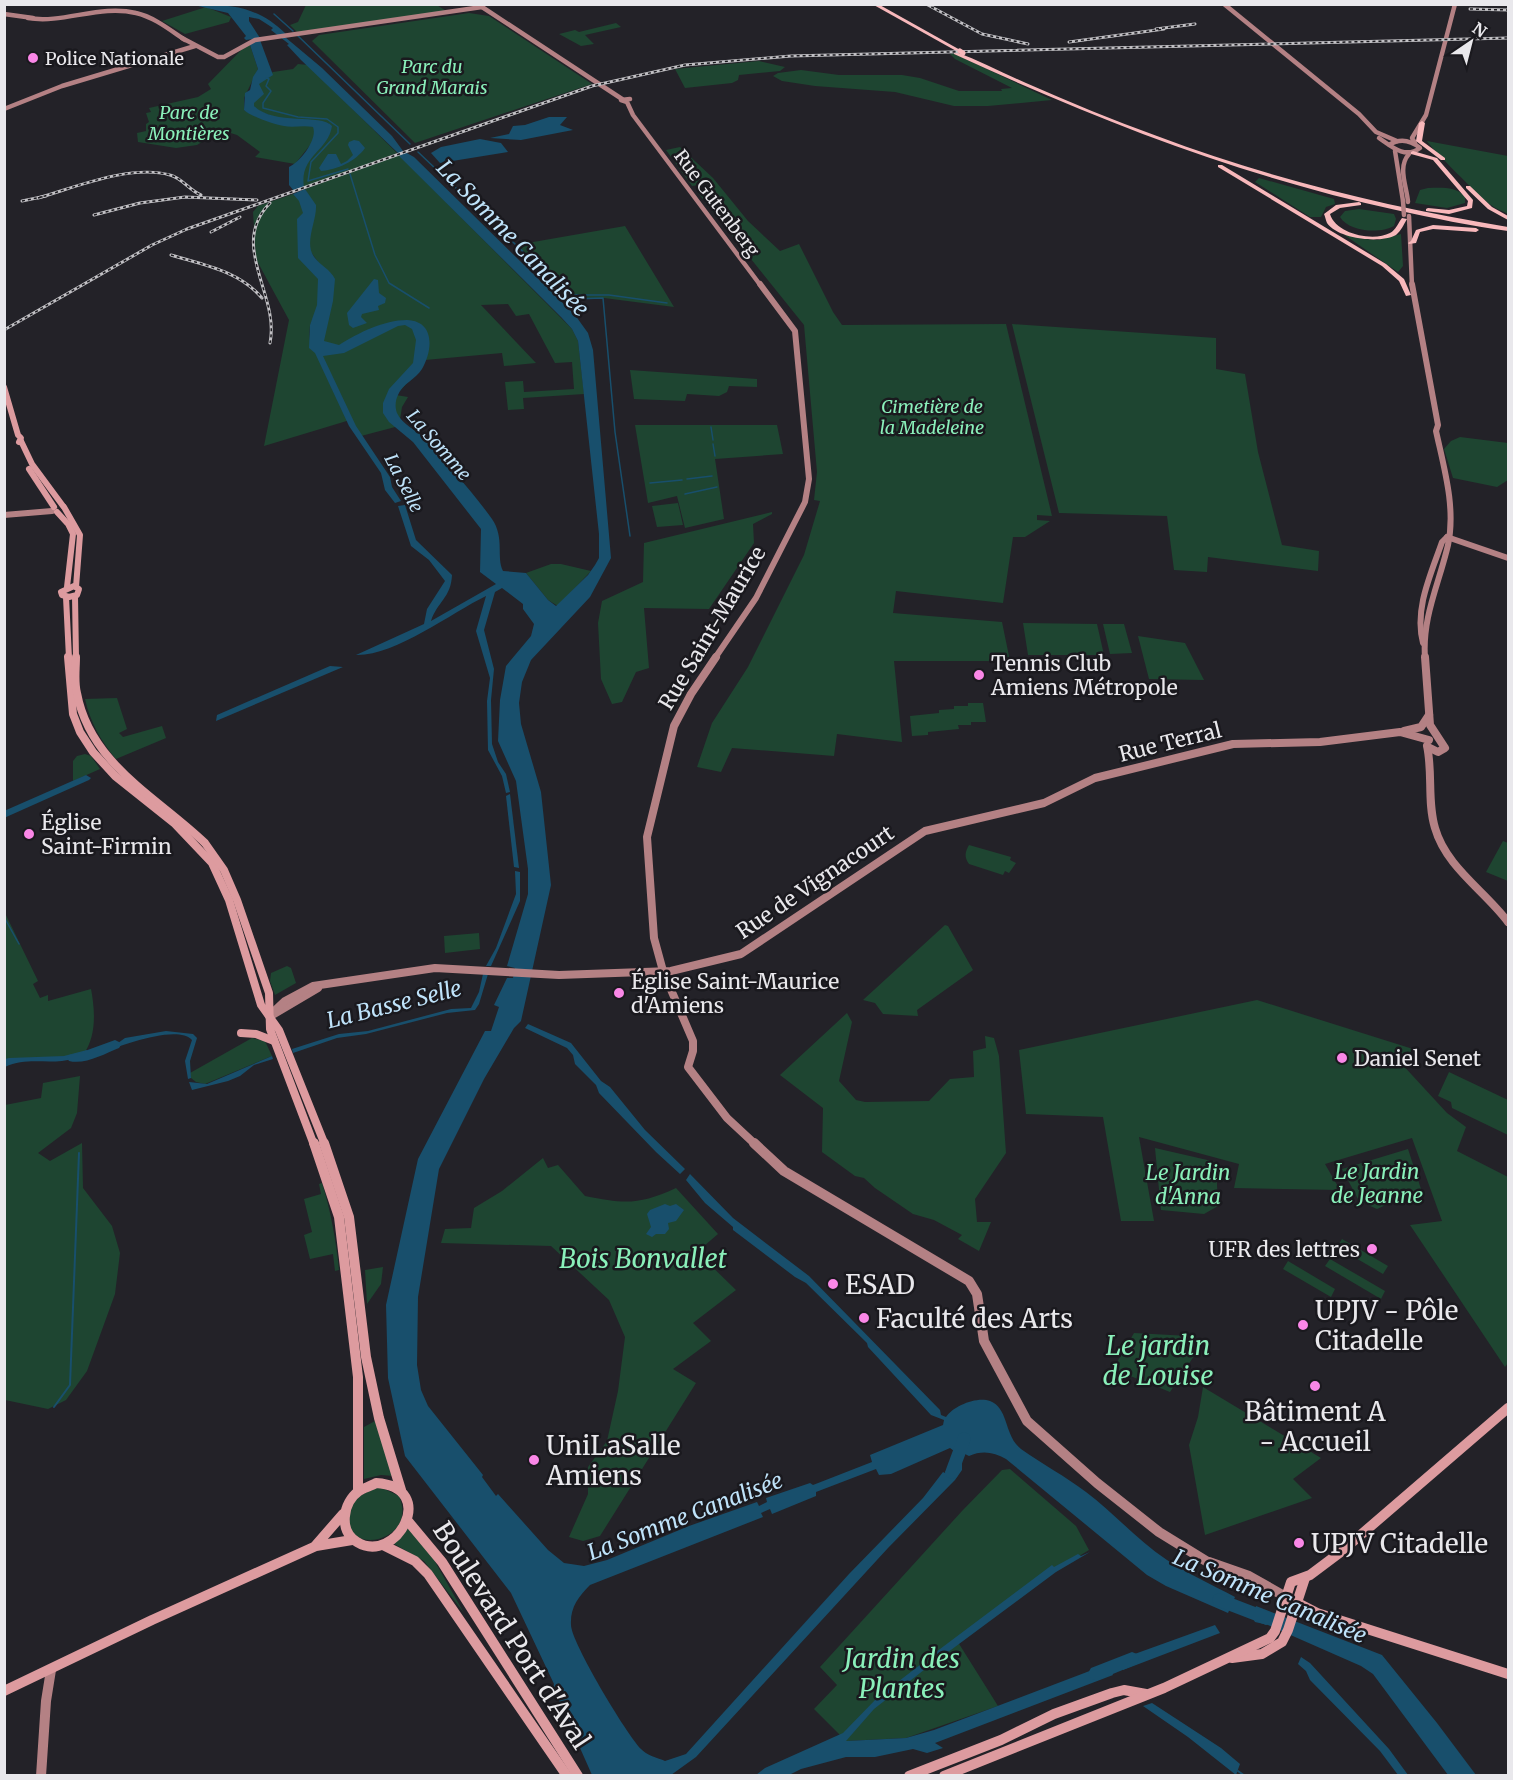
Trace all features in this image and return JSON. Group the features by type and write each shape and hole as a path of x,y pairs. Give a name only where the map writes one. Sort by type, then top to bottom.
{"highway":[{"path":"867,4 958,52 1069,105 1188,151 1299,185 1419,214"},
{"path":"874,4 958,52 1111,120 1179,145 1279,177 1379,202 1509,230"},
{"path":"1422,123 1419,141 1441,157 1448,168"},
{"path":"1417,146 1437,158 1484,203 1509,218"},
{"path":"1188,151 1244,179 1384,266 1402,279 1408,295"},
{"path":"1279,177 1438,211 1457,212 1470,207 1472,204 1469,196 1435,159 1411,153"},
{"path":"1406,217 1399,230 1392,234 1372,238 1340,231 1326,218 1333,208 1351,204 1509,230"},
{"path":"1411,243 1414,242 1418,231 1430,227 1509,230"}],"main road":[{"path":"4,387 17,440 64,507 80,535 76,587 80,590 75,596 76,691 90,742"},
{"path":"4,402 17,440 54,510 69,524 73,534 68,587 61,594 66,597 75,596"},
{"path":"54,510 64,507"},
{"path":"68,587 76,587"},
{"path":"66,597 69,694 73,714 115,776 174,823 212,863 229,900 260,1004 279,1030 332,1163 349,1217 370,1375 379,1418 401,1490 407,1501 407,1520 398,1535 383,1545 368,1547 352,1540 344,1528 344,1513"},
{"path":"269,1016 273,1041 323,1167 339,1217 358,1377 358,1490"},
{"path":"241,1033 256,1034 273,1041"},
{"path":"909,1776 945,1770 1080,1723 1232,1658 1281,1633 1286,1613 1286,1597 1291,1582 1305,1578 1378,1522 1509,1408"},
{"path":"316,1546 344,1513 358,1490 376,1482 386,1482 401,1490"},
{"name":"Boulevard Port d'Aval","path":"407,1520 451,1573 471,1609 578,1776"},
{"path":"4,1691 316,1546 352,1540"},
{"name":"Boulevard Port d'Aval","path":"383,1545 415,1561 428,1574 567,1776"},
{"path":"1286,1613 1297,1603 1305,1584 1305,1578"},
{"path":"1286,1597 1317,1613 1509,1674"},
{"path":"945,1770 1054,1714 1112,1692 1124,1690 1147,1694"}],"street":[{"path":"1224,4 1380,135 1417,146"},
{"path":"1417,146 1412,138 1422,123 1426,111 1455,4"},
{"path":"4,14 48,20 108,11 130,11 143,15 182,38 194,48 224,57 248,41 478,8"},
{"name":"Rue Gutenberg","path":"478,8 625,100 633,116 789,320"},
{"path":"4,109 58,88 194,48"},
{"path":"1354,111 1373,134 1395,151 1406,202"},
{"path":"1389,145 1412,132 1426,111"},
{"path":"1417,146 1405,157 1402,165 1406,202 1408,295 1432,423 1437,431"},
{"path":"1395,151 1411,153"},
{"path":"1406,217 1411,243 1413,296 1438,425 1450,518 1448,544 1427,613 1424,645 1429,715 1433,730 1445,748 1438,752 1430,763"},
{"name":"Rue Saint-Maurice","path":"789,320 798,343 809,468 808,494 756,598 692,694 671,733 647,837 646,852 654,938 663,971 693,1041 693,1051 688,1067 727,1118 795,1178 969,1281 977,1293 979,1329 1027,1421 1129,1510 1165,1538 1218,1570 1286,1597"},
{"path":"4,515 54,510"},
{"path":"1447,537 1509,558"},
{"path":"1400,732 1421,727 1429,715"},
{"path":"1433,730 1429,743 1433,814 1438,836 1448,855 1509,922"},
{"name":"Rue Terral","path":"915,837 940,826 1027,808 1095,778 1221,745 1320,742 1400,732 1416,736 1429,743"},
{"path":"1429,743 1440,741"},
{"path":"1429,743 1438,752"},
{"name":"Rue de Vignacourt","path":"269,1016 284,1010 324,984 442,968 537,974 663,971 741,954 915,837"},
{"path":"41,1776 46,1701 51,1670"}],"green space":[{"path":"435,4 448,12 297,32 290,25 298,22 306,5"},
{"path":"206,7 231,17 229,22 185,34 162,21"},
{"name":"Parc du Grand Marais","path":"469,13 489,16 592,84 415,143 312,41 319,35"},
{"path":"616,23 621,27 585,35 594,44 581,46 559,34 575,30 579,32"},
{"name":"Parc de Montières","path":"249,42 258,69 244,98 244,110 318,128 318,135 295,164 255,157 260,152 237,135 221,130 197,145 176,148 138,142 137,133 146,131 146,124 149,122 146,113 151,112 149,108 198,97 211,89 208,84"},
{"path":"953,53 1052,100 988,106 954,106 895,92 815,86 782,81 773,76 778,73 801,70 839,75 902,75 920,78 959,91 1002,91 1001,89 1012,88 955,59 950,54"},
{"path":"759,61 785,67 780,71 739,75 738,80 732,83 685,88 675,69"},
{"path":"298,64 308,65 397,153 302,188 299,176 329,123 280,118 252,107 259,81 273,72 293,69"},
{"path":"1427,141 1508,156 1508,214 1486,201 1446,163"},
{"name":"Cimetière de la Madeleine","path":"680,147 713,178 748,221 780,251 799,244 833,312 842,325 1006,324 1052,516 1037,515 1037,520 1050,521 1025,537 1013,537 1003,603 896,591 893,613 1002,622 1010,661 894,661 902,742 837,734 834,756 732,748 721,772 697,767 712,723 748,667 804,555 820,501 814,500 817,472 804,325 698,193 712,190 708,184 692,186 666,150"},
{"path":"399,155 572,329 578,341 584,394 523,398 524,409 508,410 505,382 523,381 524,392 574,389 572,362 555,363 529,314 516,316 508,304 481,305 536,363 504,366 502,353 425,360 421,368 396,395 408,397 402,407 399,426 361,436 350,420 264,446 289,320 256,259 253,212 258,206 293,194 301,197 304,213 300,221 298,255 322,278 321,299 310,326 311,344 318,352 330,353 346,349 403,324 417,333 425,357 427,336 417,324 406,321 392,323 339,347 320,342 331,280 308,248 313,205 305,189"},
{"path":"1259,178 1334,199 1335,204 1326,207 1321,217 1310,217 1255,182"},
{"path":"1448,188 1457,191 1465,197 1465,203 1447,208 1415,203 1420,190"},
{"path":"1359,209 1394,214 1396,219 1394,226 1373,231 1357,229 1340,217 1345,211"},
{"path":"625,226 674,307 604,298 573,299 516,245"},
{"path":"1343,234 1378,240 1401,234 1403,266 1398,272"},
{"path":"1012,324 1216,338 1216,369 1245,374 1258,452 1282,545 1319,551 1318,571 1208,557 1207,572 1174,570 1167,516 1059,513"},
{"path":"630,370 757,379 757,387 729,386 727,392 719,396 687,394 685,401 634,399"},
{"path":"635,425 777,425 783,454 715,459 724,519 685,528 677,496 648,503"},
{"path":"1460,437 1508,443 1508,480 1497,487 1453,478 1444,449 1451,441"},
{"path":"678,503 683,525 657,527 652,506"},
{"path":"772,512 753,524 754,543 709,609 644,608 649,668 636,672 622,702 612,704 601,679 598,623 602,601 643,582 644,543"},
{"path":"551,564 591,571 558,606 548,600 526,573"},
{"path":"1023,623 1097,624 1104,655 1028,655"},
{"path":"1103,624 1124,624 1132,653 1110,654"},
{"path":"1138,636 1185,643 1204,680 1149,679"},
{"path":"117,698 127,729 119,733 123,737 162,726 166,738 116,759 97,731 85,699"},
{"path":"968,703 983,703 986,722 971,722 971,725 958,725 959,729 912,736 910,716 939,713 939,710 954,709 954,706 968,706"},
{"path":"85,754 91,756 100,769 73,781 73,761 77,756"},
{"path":"1503,841 1508,843 1508,881 1486,872"},
{"path":"969,845 1011,857 1010,860 1016,863 1009,873 1005,871 1003,875 969,864 966,854"},
{"path":"4,911 38,981 33,984 40,998 48,995 48,1001 91,989 94,1014 93,1031 88,1048 83,1055 5,1061"},
{"path":"945,925 948,926 973,970 917,1010 918,1016 883,1014 875,1003 863,1000"},
{"path":"479,933 480,949 445,953 444,936"},
{"path":"287,966 291,968 296,983 275,995 270,981 271,973"},
{"path":"1257,1000 1413,1049 1400,1062 1447,1113 1466,1127 1457,1151 1508,1177 1508,1363 1505,1367 1410,1225 1442,1221 1412,1138 1325,1164 1340,1190 1234,1188 1239,1164 1139,1137 1154,1221 1121,1221 1103,1117 1026,1114 1019,1050"},
{"path":"847,1013 852,1022 839,1081 856,1100 865,1102 929,1101 950,1079 974,1077 973,1051 986,1048 985,1036 994,1038 999,1056 1006,1153 975,1199 977,1222 991,1222 979,1251 958,1239 962,1235 934,1220 913,1214 864,1178 855,1176 822,1152 823,1108 780,1075"},
{"path":"252,1038 265,1041 272,1056 205,1084 191,1078 190,1073"},
{"path":"1449,1072 1508,1100 1508,1135 1452,1108 1451,1102 1438,1096"},
{"path":"80,1076 77,1113 71,1128 38,1153 50,1161 82,1143 83,1188 112,1226 120,1253 115,1294 87,1371 66,1400 48,1409 5,1400 5,1105 41,1098 43,1083"},
{"name":"Le Jardin d'Anna","path":"1155,1148 1216,1162 1218,1206 1204,1214 1161,1210"},
{"name":"Le Jardin de Jeanne","path":"1408,1149 1421,1189 1377,1209 1359,1201 1342,1169"},
{"name":"Bois Bonvallet","path":"543,1158 548,1168 558,1165 585,1196 611,1201 632,1201 652,1198 676,1188 718,1234 697,1252 736,1290 693,1323 711,1341 673,1369 696,1383 600,1536 583,1541 569,1537 588,1494 588,1467 607,1441 618,1391 625,1337 609,1300 551,1246 441,1243 445,1229 471,1228 474,1208 502,1191"},
{"path":"322,1183 331,1215 336,1248 339,1270 335,1271 333,1254 310,1259 304,1235 312,1232 304,1199 321,1194 319,1184"},
{"path":"1342,1239 1388,1266 1383,1274 1337,1247"},
{"path":"1330,1259 1385,1291 1381,1299 1325,1266"},
{"path":"1288,1261 1335,1289 1331,1297 1283,1269"},
{"path":"383,1267 381,1284 367,1304 365,1270"},
{"name":"Le jardin de Louise","path":"1134,1333 1189,1336 1198,1350 1170,1392 1113,1369"},
{"path":"1203,1387 1321,1458 1293,1479 1312,1498 1205,1535 1189,1445 1198,1417"},
{"path":"375,1421 393,1476 381,1475 364,1479 364,1427"},
{"name":"Jardin des Plantes","path":"1010,1469 1076,1526 1089,1550 956,1639 998,1706 906,1738 846,1741 814,1709 837,1685 820,1667 962,1511 1002,1470"},
{"path":"378,1486 399,1496 402,1512 399,1524 391,1533 368,1540 358,1537 351,1530 350,1511 358,1498"},
{"path":"408,1528 429,1551 464,1613 424,1561 394,1544"}],"water":[{"path":"194,5 222,5 245,9 276,25 286,34 285,37 322,68 392,136 403,151 414,157 575,315 588,333 593,350 611,558 590,597 531,660 522,682 519,703 521,724 541,792 551,885 521,1021 514,1028 484,1079 439,1169 418,1297 417,1365 421,1390 428,1406 483,1475 482,1477 496,1496 498,1494 548,1550 564,1563 584,1566 607,1560 689,1526 757,1502 759,1506 767,1502 766,1498 810,1483 813,1485 872,1462 870,1455 943,1425 944,1420 931,1415 868,1347 867,1343 806,1283 733,1230 733,1227 705,1203 686,1180 690,1174 733,1218 809,1276 940,1410 941,1415 946,1417 954,1409 972,1401 985,1400 996,1405 1004,1416 1012,1437 1021,1449 1086,1492 1167,1560 1235,1597 1228,1613 1166,1586 1147,1575 1006,1459 988,1453 969,1456 965,1454 962,1460 962,1470 955,1480 888,1548 696,1757 671,1775 592,1775 553,1687 554,1684 511,1593 405,1456 388,1378 386,1305 418,1159 485,1031 491,1031 499,1007 494,1005 507,978 513,978 515,968 507,966 528,894 528,869 516,781 498,741 500,700 506,666 531,636 534,624 523,609 523,604 502,588 495,592 484,630 494,669 491,700 492,744 498,762 506,774 510,792 506,793 502,776 488,750 487,701 490,678 476,631 486,596 388,649 356,655 424,624 427,609 445,581 429,560 411,546 398,506 405,505 416,540 452,575 449,589 431,621 496,584 480,572 481,529 413,442 389,422 383,413 383,403 389,389 413,363 416,340 412,329 405,325 398,326 344,353 323,356 356,426 390,477 392,487 401,501 395,503 385,490 381,473 349,426 315,353 309,348 310,325 317,305 318,279 298,258 297,219 303,213 299,201 293,194 305,189 316,205 310,246 317,261 335,279 333,301 324,341 339,345 354,336 389,322 407,320 423,325 429,338 426,361 419,373 400,391 396,402 397,413 406,424 424,438 492,519 498,533 503,571 526,573 548,600 556,606 588,575 599,558 599,534 578,341 572,329 561,317 399,154 301,60 287,45 289,44 271,30 273,28 259,19 249,17 249,21 260,38 246,40 244,38 246,36 228,13","holes":["950,1448 954,1451 945,1473 943,1472 923,1498 849,1574 686,1754 665,1761 641,1749 601,1688 573,1635 571,1625 573,1608 578,1598 590,1585 763,1517 761,1513 770,1509 772,1514 816,1496 816,1492 876,1469 879,1475 891,1474"]},
{"path":"260,40 273,75 259,84 264,94 254,103 254,106 274,116 318,120 332,126 325,142 306,168 304,188 294,191 289,185 289,167 311,144 313,127 280,125 244,110 245,93 250,90 253,77 258,69 249,42"},
{"path":"549,117 567,117 560,125 573,130 521,140 490,138 509,134 513,126 525,125"},
{"path":"480,139 501,143 508,152 440,163 431,153 441,147"},
{"path":"359,141 365,148 357,157 346,164 321,171 319,168 328,154 336,154 341,164 347,161 353,155 348,145 349,142"},
{"path":"374,279 378,280 379,293 386,298 385,303 378,306 379,310 362,314 361,317 367,323 353,328 349,325 347,313"},
{"path":"330,666 343,667 216,721 217,715"},
{"path":"510,794 519,868 514,867 506,796"},
{"path":"515,871 520,872 520,901 491,966 486,966 496,948 516,894"},
{"path":"483,974 488,974 475,1010 447,1013 366,1034 337,1038 293,1053 292,1049 339,1034 368,1031 451,1009 471,1008 479,992"},
{"path":"528,1024 571,1043 645,1130 685,1169 680,1174 656,1152 599,1093 596,1085 575,1064 573,1055 567,1048 525,1028"},
{"path":"166,1031 193,1034 197,1038 190,1061 191,1078 188,1079 185,1061 192,1040 185,1036 162,1035 102,1052 104,1046 118,1043 125,1038"},
{"path":"87,1050 85,1057 62,1061 33,1061 5,1067 5,1059 9,1058 64,1056"},
{"path":"272,1056 273,1059 254,1065 240,1076 228,1081 192,1090 189,1082 207,1084"},
{"path":"665,1204 670,1206 676,1204 684,1210 676,1221 668,1223 669,1229 665,1234 656,1234 652,1237 646,1234 651,1227 647,1214 650,1210"},
{"path":"1090,1552 1056,1572 932,1664 928,1658 1052,1565 1054,1567 1078,1554 1081,1556"},
{"path":"1256,1606 1382,1655 1476,1775 1448,1775 1373,1674 1361,1666 1268,1625 1255,1622 1252,1617"},
{"path":"1215,1625 1220,1633 1123,1670 1118,1660"},
{"path":"1301,1657 1310,1663 1389,1749 1408,1775 1398,1775 1380,1751 1310,1680 1306,1671 1298,1664"},
{"path":"925,1661 929,1666 874,1709 846,1741 906,1738 934,1730 1108,1664 1113,1675 935,1743 943,1748 927,1753 913,1749 875,1757 846,1757 801,1769 789,1775 756,1775 765,1768 843,1733 877,1698"},
{"path":"1152,1703 1221,1748 1240,1764 1236,1775 1188,1737 1143,1706"}],"waterway":[{"path":"274,14 293,31"},
{"path":"297,35 410,144"},
{"path":"266,78 269,79 266,86 271,91 263,103 263,108 298,117 327,119 338,127 338,133 311,162 308,181 348,169"},
{"path":"418,152 573,299 603,298 615,432 630,536"},
{"path":"350,174 375,255 389,283 429,308"},
{"path":"570,295 609,295 667,303"},
{"path":"711,427 713,440"},
{"path":"713,444 715,456"},
{"path":"687,479 712,476"},
{"path":"650,483 682,480"},
{"path":"685,494 717,487"},
{"name":"La Selle","path":"4,815 86,778"},
{"path":"4,917 19,944"},
{"name":"La Basse Selle","path":"73,1058 115,1045"},
{"path":"54,1407 70,1385 79,1153"},
{"path":"952,1472 964,1439"},
{"name":"La Somme Canalisée","path":"1219,1600 1266,1618"},
{"path":"1096,1673 1132,1659"},
{"path":"1238,1771 1245,1776"}],"railway":[{"path":"926,4 982,34 1028,44"},
{"path":"1470,9 1508,10"},
{"path":"1156,29 1195,24"},
{"path":"1069,42 1164,29"},
{"path":"4,330 152,245 187,229 592,86 685,65 791,56 1508,38"},
{"path":"41,197 104,178 138,172 170,175 201,195"},
{"path":"41,197 46,196"},
{"path":"22,201 41,197"},
{"path":"94,215 140,203 185,197 257,200"},
{"path":"270,203 258,219 254,236 254,253 271,325 270,343"},
{"path":"211,232 240,217"},
{"path":"171,255 232,275 243,281 262,298"}],"place":[{"name":"Police Nationale","path":"33,58"},
{"name":"Tennis Club Amiens Métropole","path":"979,675"},
{"name":"Église Saint-Firmin","path":"29,834"},
{"name":"Église Saint-Maurice d'Amiens","path":"619,993"},
{"name":"Daniel Senet","path":"1342,1058"},
{"name":"UFR des lettres","path":"1372,1249"},
{"name":"ESAD","path":"833,1284"},
{"name":"Faculté des Arts","path":"864,1318"},
{"name":"UPJV - Pôle Citadelle","path":"1303,1325"},
{"name":"Bâtiment A - Accueil","path":"1315,1386"},
{"name":"UniLaSalle Amiens","path":"534,1460"},
{"name":"UPJV Citadelle","path":"1299,1543"}],"water label":[{"name":"La Somme","path":"439,445"}]}
